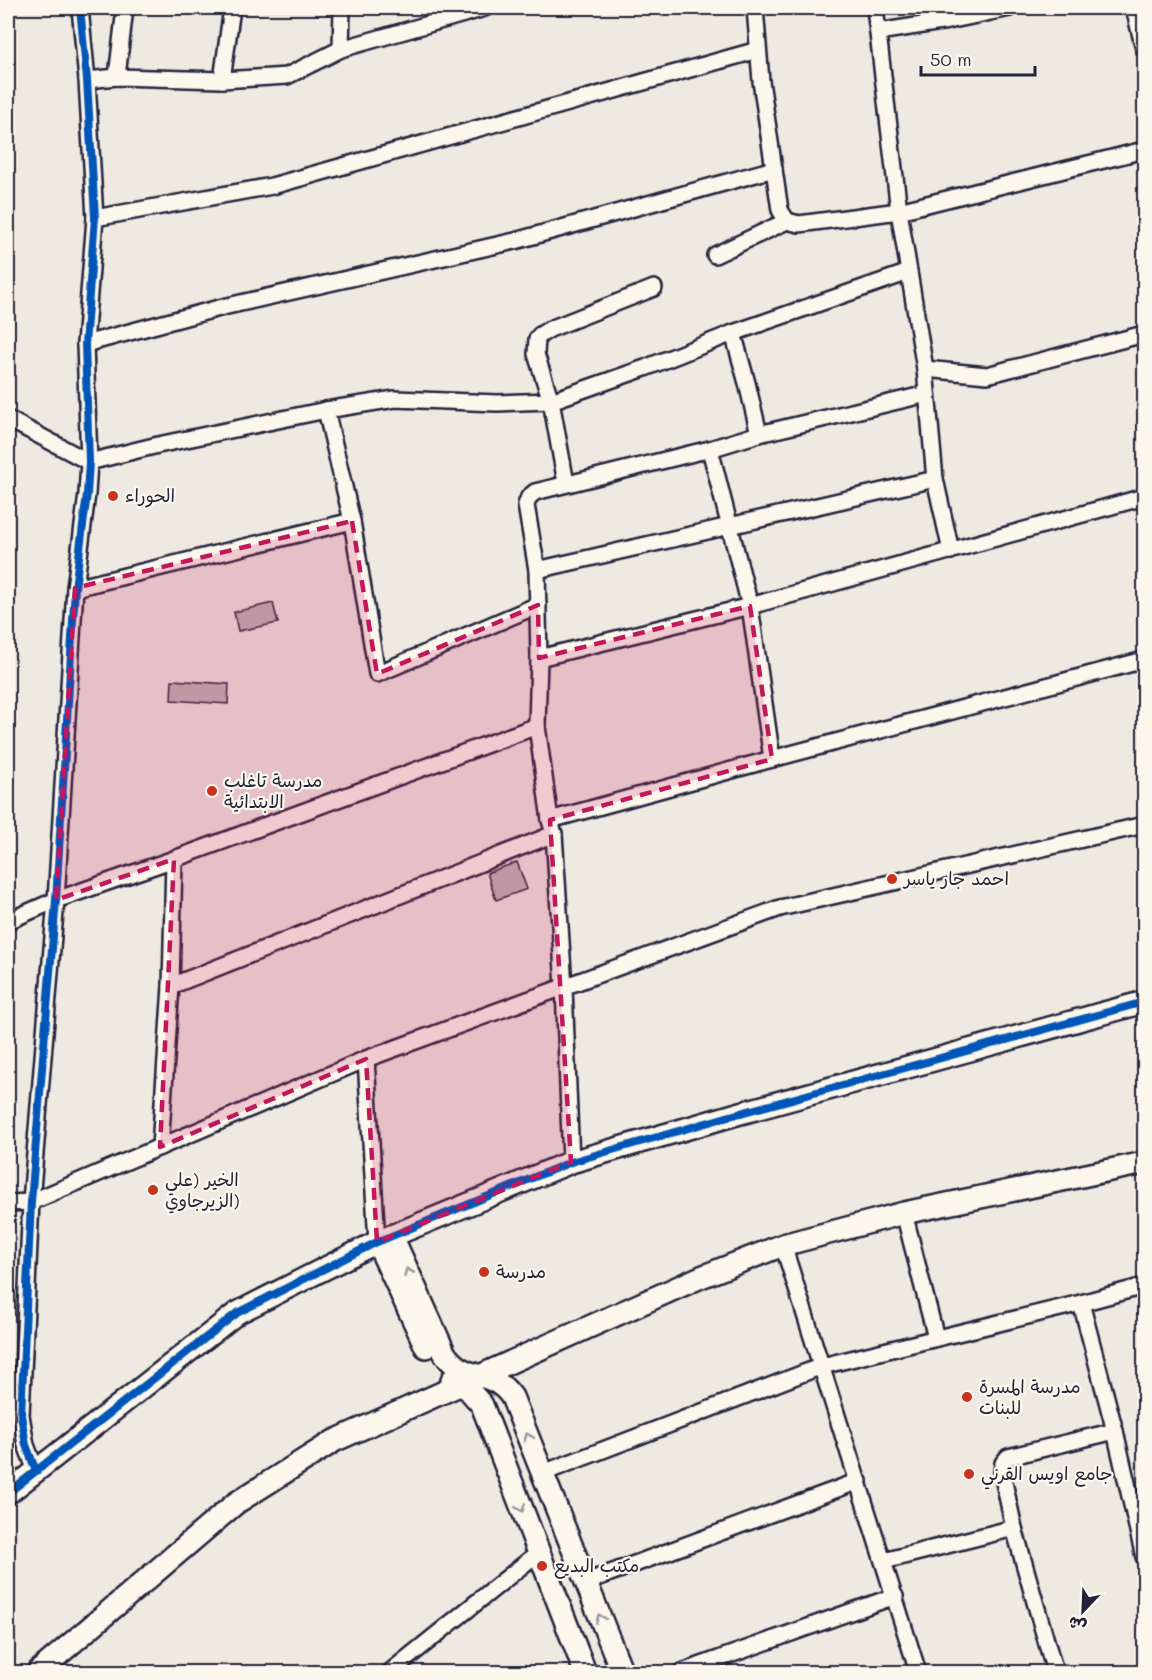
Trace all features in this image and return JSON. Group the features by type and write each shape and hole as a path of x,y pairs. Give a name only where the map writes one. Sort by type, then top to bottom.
{"street":[{"path":"36,1471 26,1445 21,1415 31,1202 56,900 75,588 89,462 85,344 95,218 87,80 80,8"},
{"path":"117,77 125,8"},
{"path":"222,80 232,8"},
{"path":"341,49 342,8"},
{"path":"87,80 117,77 222,80 287,76 341,49 485,8"},
{"path":"754,8 761,81 780,210 787,221"},
{"path":"875,8 899,211 925,369 935,479 951,551"},
{"path":"878,32 948,14 1010,8"},
{"path":"1134,8 1144,49"},
{"path":"95,218 272,186 758,50"},
{"path":"715,255 787,221 799,224 899,211 1144,150"},
{"path":"85,344 223,308 515,241 774,169"},
{"path":"8,419 89,462 158,445 326,410 395,399 497,403 551,401 645,368 733,333 909,272"},
{"path":"566,483 551,401 536,354 537,339 550,329 654,288"},
{"path":"733,333 759,434"},
{"path":"925,369 987,375 1144,334"},
{"path":"571,1162 564,987 552,827 537,726 539,658 537,570 526,505 529,497 535,492 566,483 927,394"},
{"path":"326,410 352,521 377,674 538,605"},
{"path":"710,449 750,606 772,759"},
{"path":"537,570 935,479"},
{"path":"539,658 750,606 1144,497"},
{"path":"75,588 352,521"},
{"path":"171,986 552,827 772,759 1144,660"},
{"path":"8,921 56,900 537,726"},
{"path":"8,1203 31,1202 366,1059 780,908 1144,825"},
{"path":"160,1147 171,986 174,859"},
{"path":"8,1493 237,1313 384,1239 571,1162 1144,1002"},
{"path":"366,1059 384,1239 432,1359 443,1374 468,1389 482,1405 585,1672"},
{"path":"38,1672 236,1503 334,1441 701,1277 783,1245 904,1212 1144,1163"},
{"path":"904,1212 936,1338"},
{"path":"384,1239 450,1361 463,1371 496,1381 512,1397 622,1672"},
{"path":"783,1245 896,1596 918,1672"},
{"path":"543,1473 822,1366 1144,1286"},
{"path":"1081,1303 1115,1431 1144,1557"},
{"path":"1055,1672 1014,1528 1002,1473 1003,1463 1008,1457 1115,1431"},
{"path":"586,1582 858,1481"},
{"path":"884,1561 1014,1528"},
{"path":"390,1672 538,1553"},
{"path":"682,1672 896,1596"}],"highlighted area":[{"path":"352,521 377,674 538,605 539,658 750,606 772,759 550,820 571,1162 377,1242 366,1059 160,1147 174,859 56,900 75,588"}],"building":[{"path":"273,603 278,623 238,631 234,612"},
{"path":"172,680 229,684 228,704 171,700"},
{"path":"517,862 527,889 496,900 487,873"}],"cycle path":[{"path":"36,1471 26,1445 21,1415 31,1202 56,900 75,588 89,462 85,344 95,218 87,80 80,8"},
{"path":"8,1493 237,1313 377,1242 571,1162 1144,1002"}],"place":[{"name":"الحوراء","path":"113,496"},
{"name":"مدرسة تاغلب الابتدائية","path":"212,791"},
{"name":"احمد جار ياسر","path":"892,879"},
{"name":"الخير (علي الزيرجاوي)","path":"153,1190"},
{"name":"مدرسة","path":"484,1272"},
{"name":"مدرسة المسرة للبنات","path":"967,1397"},
{"name":"جامع اويس القرني","path":"969,1474"},
{"name":"مكتب البديع","path":"542,1566"}]}
